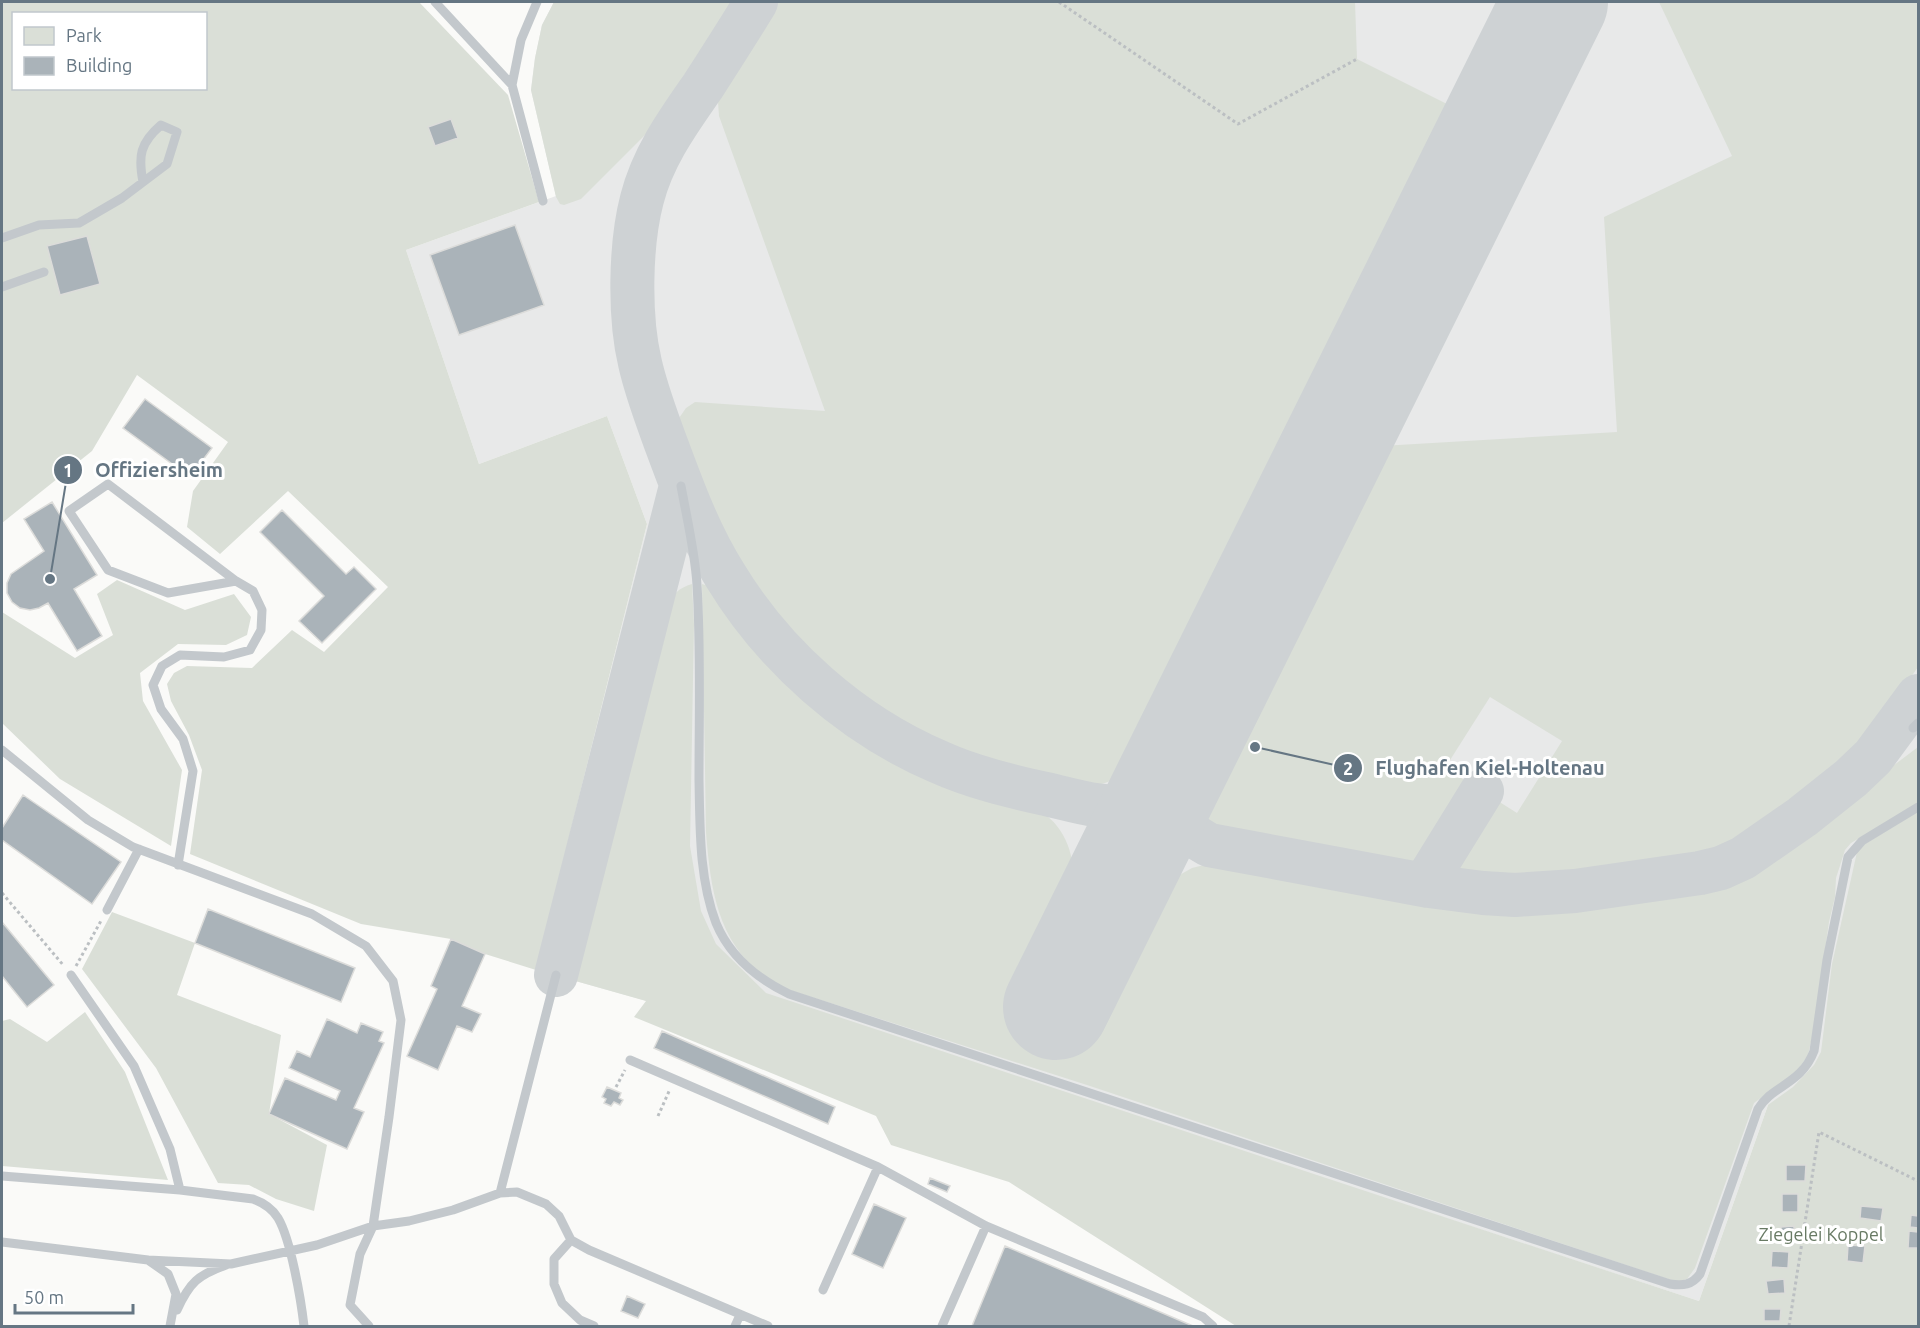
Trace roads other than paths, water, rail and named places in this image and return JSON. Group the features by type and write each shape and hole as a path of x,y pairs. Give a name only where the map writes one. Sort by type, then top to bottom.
{"lane":[{"path":"435,2 512,85"},
{"path":"537,2 521,40 512,85 543,201"},
{"path":"2,238 39,225 79,224 122,198 167,164 177,132 161,125 148,136 139,161 143,182"},
{"path":"2,287 44,272"},
{"path":"178,865 193,771 183,739 161,709 153,685 162,666 180,655 224,657 250,650 261,630 262,610 253,591 236,581 108,484 69,511 108,570 168,593 236,581"},
{"path":"681,486 697,583 700,824 706,882 717,925 739,959 755,975 789,994 1670,1284 1682,1286 1689,1284 1700,1274 1758,1109 1762,1102 1794,1080 1810,1061 1814,1051 1827,960 1848,857 1862,841 1918,807"},
{"path":"2,750 88,820 140,849 178,865 312,914 366,946 393,981 401,1020 373,1226 360,1254 350,1305 369,1326"},
{"path":"107,910 140,849"},
{"path":"71,975 134,1065 170,1149 180,1190"},
{"path":"500,1193 556,975"},
{"path":"630,1060 878,1167 986,1226 1203,1317 1213,1326"},
{"path":"824,1290 878,1167"},
{"path":"2,1176 180,1190 263,1202 277,1217 284,1229 304,1326"},
{"path":"171,1322 186,1290 204,1273 231,1264 290,1252 373,1226 410,1221 453,1210 500,1193 517,1192 546,1204 559,1216 571,1240 768,1326"},
{"path":"942,1326 986,1226"},
{"path":"571,1240 554,1259 554,1284 562,1303 580,1320 594,1326"},
{"path":"2,1242 148,1260 231,1264"},
{"path":"148,1260 168,1274 176,1294 171,1322"},
{"path":"735,1326 740,1315"}],"place":[{"name":"Offiziersheim","path":"50,579"},
{"name":"Flughafen Kiel-Holtenau","path":"1255,747"}],"park label":[{"name":"Ziegelei Koppel","path":"1821,1234"}]}
